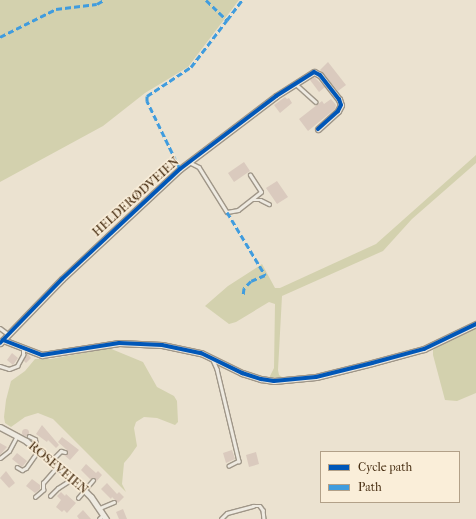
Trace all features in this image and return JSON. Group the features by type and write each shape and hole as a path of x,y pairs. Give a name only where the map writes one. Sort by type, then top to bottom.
{"street":[{"name":"HELDERØDVEIEN","path":"2,342 62,279 149,196 189,162 276,96 297,85 311,73 318,73 339,99 341,105 338,111 318,129"},
{"path":"2,342 42,355 96,345 120,343 146,343 178,347 211,357 242,373 261,379 274,381 316,377 424,349 476,324"},
{"name":"ROSEVEIEN","path":"0,427 18,435 58,466 83,489 100,508 105,517"}],"lane":[{"path":"297,85 316,102"},
{"path":"189,162 199,167 227,212 238,210 261,192 250,175"},
{"path":"252,200 261,200 269,204"},
{"path":"0,328 9,335"},
{"path":"0,366 9,369 17,366 23,355 23,349"},
{"path":"211,357 217,369 240,461 229,466"},
{"path":"0,458 9,451 18,435"},
{"path":"29,436 35,439 36,442 33,446"},
{"path":"17,467 22,470 26,468 38,451"},
{"path":"51,461 60,451 65,452"},
{"path":"35,497 43,490 44,483 58,466"},
{"path":"50,496 58,488 73,479"},
{"path":"78,498 83,489 93,480"},
{"path":"100,508 114,502"},
{"path":"221,519 227,513 253,506 260,506 263,510 264,519"},
{"path":"99,519 105,517"}],"shaded area":[{"path":"0,0 239,0 188,67 145,93 103,126 0,182"},
{"path":"476,155 476,163 412,219 383,251 282,296 278,370 279,375 282,377 269,378 274,368 275,304 269,302 236,322 229,324 205,306 228,286 262,264 275,288 280,288 376,244"},
{"path":"476,328 476,393 457,401 445,400 433,350 438,346"},
{"path":"109,348 143,362 157,387 174,396 177,401 178,422 175,425 157,418 144,417 136,422 134,428 137,446 124,463 122,484 126,492 53,419 38,413 25,417 11,427 5,423 4,417 6,400 11,381 25,371 35,359 51,359"}],"building":[{"path":"328,62 346,85 338,91 320,70"},
{"path":"314,77 325,87 319,92 310,80"},
{"path":"285,97 287,99 289,98 292,103 280,113 274,105"},
{"path":"331,99 336,105 335,109 308,131 299,119 322,101 324,104"},
{"path":"244,162 250,171 234,182 228,173"},
{"path":"277,181 288,197 277,204 266,188"},
{"path":"12,353 18,358 13,365 7,360"},
{"path":"27,353 31,358 26,363 23,360"},
{"path":"42,425 59,445 56,448 48,440 47,442 36,434"},
{"path":"25,428 28,429 28,435 25,436 22,435 21,432 22,429"},
{"path":"62,437 79,450 70,460 64,455 67,454 67,450 58,442"},
{"path":"0,443 7,447 0,455"},
{"path":"232,450 235,459 226,463 223,453"},
{"path":"256,452 259,464 249,467 246,455"},
{"path":"17,453 27,461 22,467 12,459"},
{"path":"86,464 96,473 98,471 102,475 96,482 94,478 90,479 81,470"},
{"path":"6,471 15,483 9,488 0,478"},
{"path":"32,479 40,485 40,489 35,493 26,486"},
{"path":"107,483 117,494 119,492 124,497 118,503 112,497 111,499 101,489"},
{"path":"61,492 65,496 66,494 76,503 67,513 64,510 62,512 56,507 61,500 57,496"},
{"path":"123,509 127,519 119,519 116,512"},
{"path":"83,510 91,519 79,519 77,516"}],"marked path":[{"path":"0,37 56,9 97,4 104,0"},
{"path":"206,0 227,20 242,0"},
{"path":"180,169 147,101 147,96 191,67 227,20"},
{"path":"227,212 265,275 251,281 244,288 243,296"}],"cycle path":[{"path":"0,343 62,279 180,169 276,96 314,72 320,75 339,99 341,105 338,111 318,129"},
{"path":"3,340 42,355 119,343 162,345 201,353 242,373 261,379 274,381 316,377 424,349 476,324"}]}
